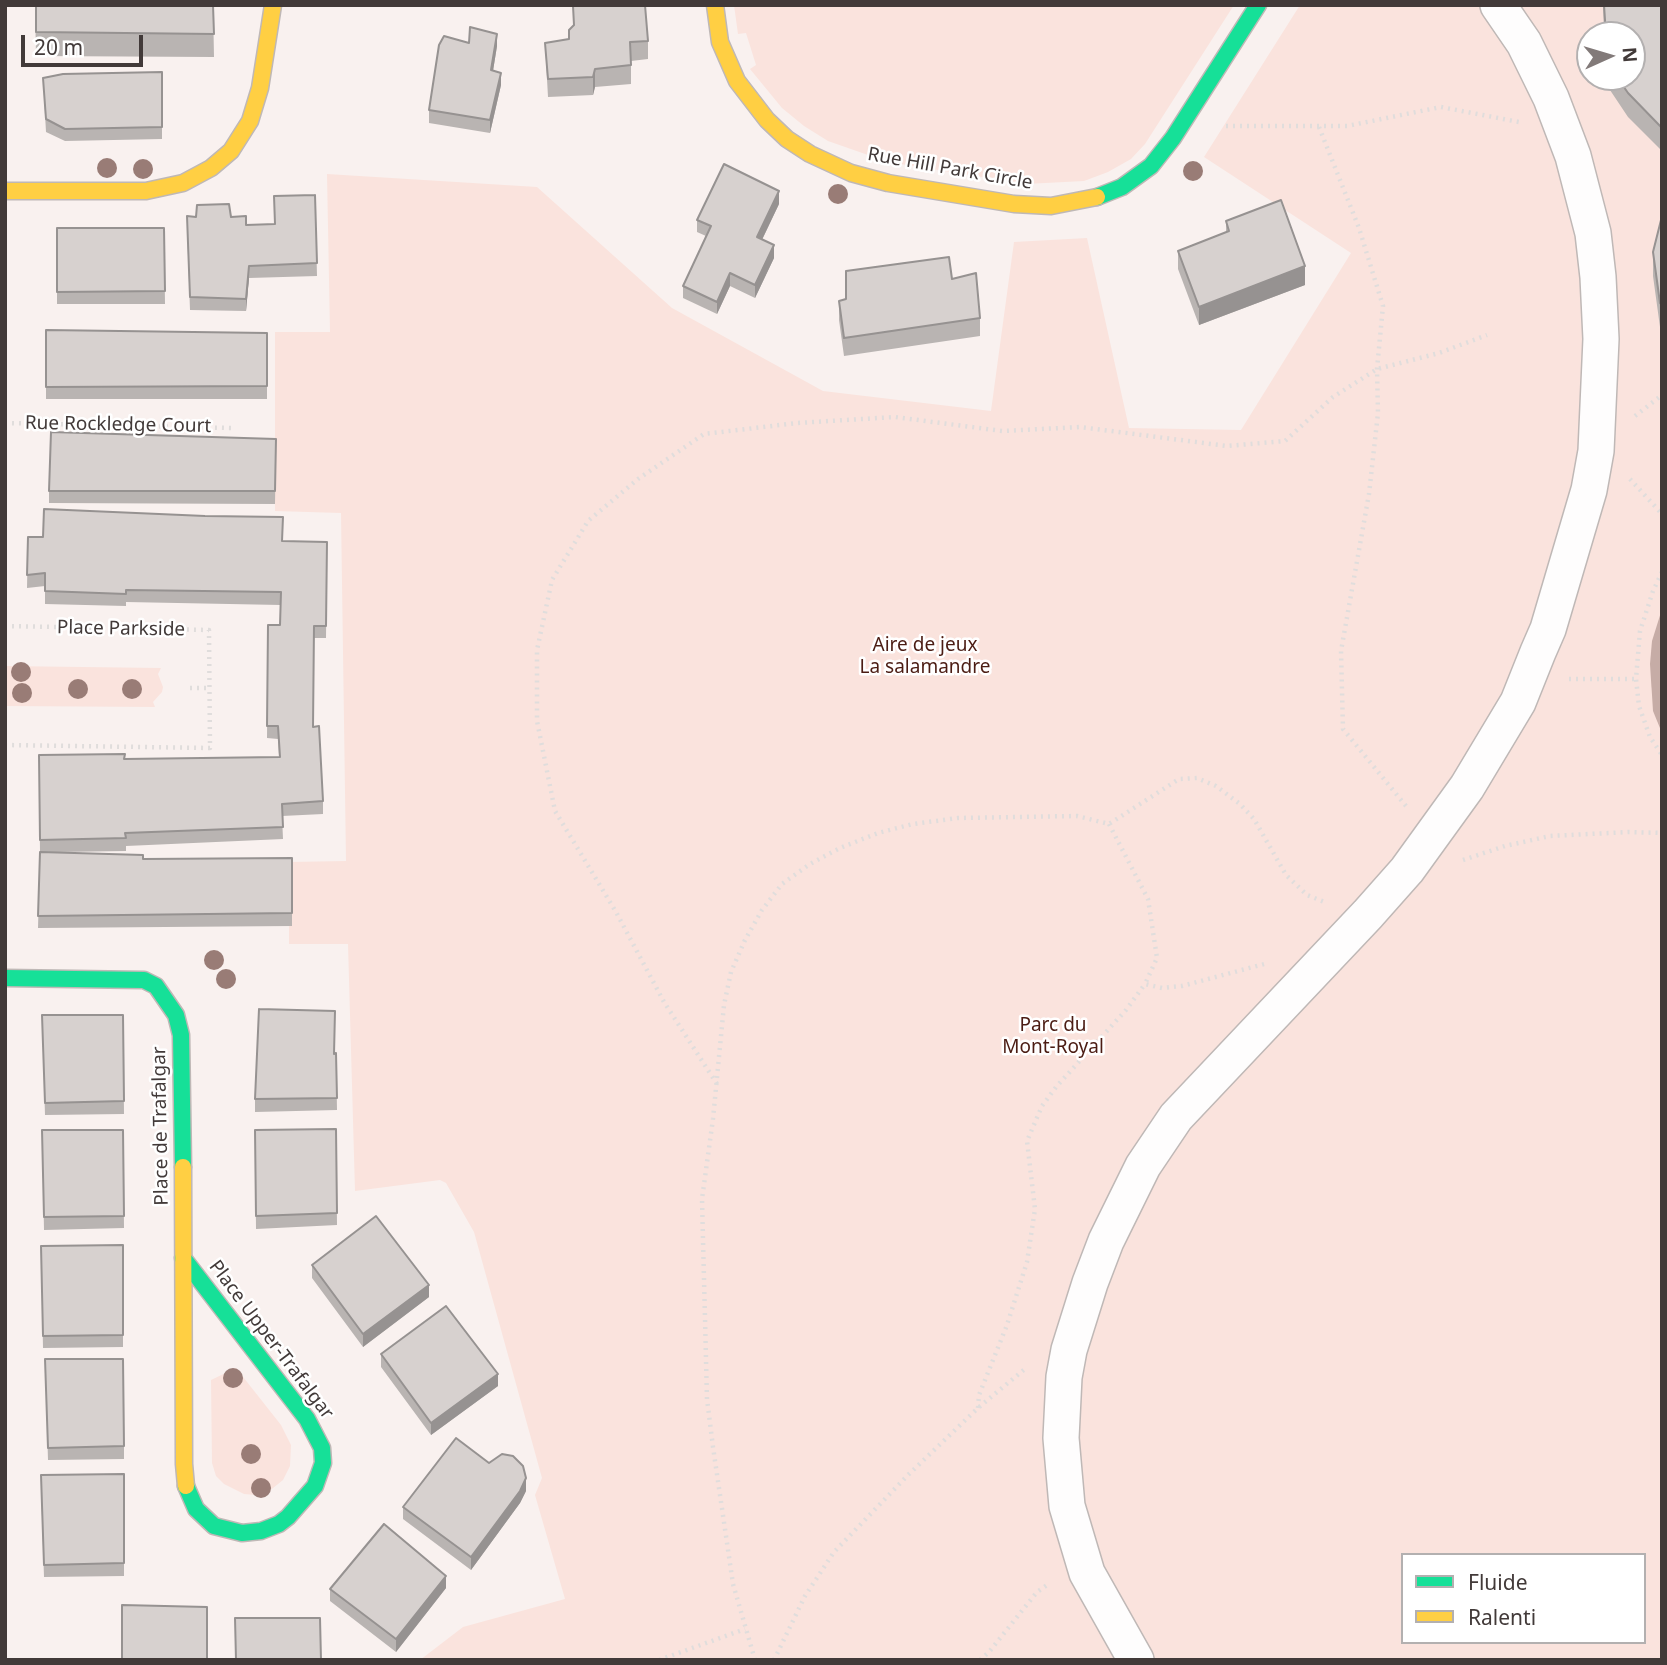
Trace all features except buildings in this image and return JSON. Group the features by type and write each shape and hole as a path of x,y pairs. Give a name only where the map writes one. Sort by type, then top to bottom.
{"street":[{"path":"5,191 146,191 183,183 211,168 231,151 250,121 260,88 273,5"},
{"name":"Rue Hill Park Circle","path":"715,5 720,42 731,70 747,96 766,120 787,139 810,154 836,167 876,180 1014,204 1051,205 1089,200 1122,187 1151,166 1191,111 1258,5"},
{"path":"1136,1660 1087,1573 1067,1506 1061,1438 1064,1377 1069,1350 1106,1241 1143,1166 1177,1117 1407,870 1467,787 1518,702 1548,629 1589,490 1596,451 1600,386 1598,277 1593,233 1573,156 1551,98 1524,44 1498,5"},
{"name":"Place de Trafalgar","path":"5,978 144,980 164,994 176,1015 181,1035 183,1258"},
{"name":"Place Upper-Trafalgar","path":"183,1258 307,1419 322,1448 322,1471 309,1493 279,1524 261,1531 242,1533 214,1526 196,1509 186,1485 183,1258"}],"path":[{"path":"1191,111 1223,126 1347,126 1441,107 1509,121 1561,125"},
{"path":"1319,127 1359,228 1383,306 1377,369 1378,413 1369,494 1341,651 1343,729 1431,836"},
{"path":"717,1084 664,1002 555,811 537,721 537,650 552,580 588,521 638,479 704,434 797,423 895,416 1002,431 1080,427 1227,446 1285,441 1333,397 1377,369 1440,353 1487,335"},
{"name":"Rue Rockledge Court","path":"5,423 231,428"},
{"path":"1662,572 1640,631 1636,679 1639,706 1650,737 1662,755"},
{"name":"Place Parkside","path":"5,626 209,630 210,748 5,745"},
{"path":"1538,652 1563,679 1636,679"},
{"path":"190,688 209,688"},
{"path":"755,1660 733,1584 707,1399 702,1199 724,1005 731,972 744,940 762,909 782,884 810,864 840,848 878,833 913,824 958,818 1077,816 1109,824 1179,779 1197,778 1216,786 1240,804 1254,819 1286,875 1307,895 1318,901 1368,914"},
{"path":"978,1408 979,1395 1003,1336 1027,1262 1035,1209 1027,1141 1032,1124 1056,1087 1126,1010 1145,984 1157,958 1148,899 1109,824"},
{"path":"1407,870 1431,871 1504,846 1550,836 1662,833"},
{"path":"1145,984 1162,988 1182,986 1308,954 1324,961"},
{"path":"774,1660 805,1596 834,1552 908,1475 1017,1374 1042,1358 1069,1350"},
{"path":"980,1660 1037,1592 1052,1582 1087,1573"},
{"path":"659,1660 745,1629"}],"green space":[{"path":"734,5 1234,5 1145,144 1131,159 1084,181 1026,184 888,162 828,141 782,108 750,69 756,65 746,33 738,34"},
{"name":"Parc du Mont-Royal","path":"1300,5 1662,5 1662,1660 420,1660 463,1627 565,1599 535,1495 542,1478 474,1232 446,1183 440,1180 355,1191 348,944 289,944 289,862 346,861 341,513 275,511 275,332 330,332 327,174 537,187 672,308 823,391 991,411 1014,242 1087,238 1129,428 1241,430 1351,253 1204,157"},
{"path":"5,666 161,668 158,674 163,687 153,702 155,707 5,706"},
{"path":"236,1368 281,1425 291,1445 290,1466 283,1480 268,1492 256,1495 244,1494 224,1484 216,1476 212,1463 211,1380"}],"shaded area":[{"path":"1662,609 1662,733 1653,711 1650,664 1652,641"}],"traffic: fast":[{"path":"1097,197 1122,187 1151,166 1173,138 1258,5"},
{"path":"5,978 144,980 156,986 176,1015 181,1035 183,1167"},
{"path":"183,1258 307,1419 322,1448 323,1463 315,1486 288,1517 261,1531 242,1533 214,1526 196,1509 186,1486"}],"traffic: slow":[{"path":"5,191 146,191 183,183 211,168 231,151 250,121 260,88 273,5"},
{"path":"715,5 720,42 737,81 767,120 787,139 810,154 851,173 888,183 1014,204 1051,206 1097,197"},
{"path":"183,1167 186,1486"}],"park label":[{"name":"Aire de jeux La salamandre","path":"925,657"}]}
